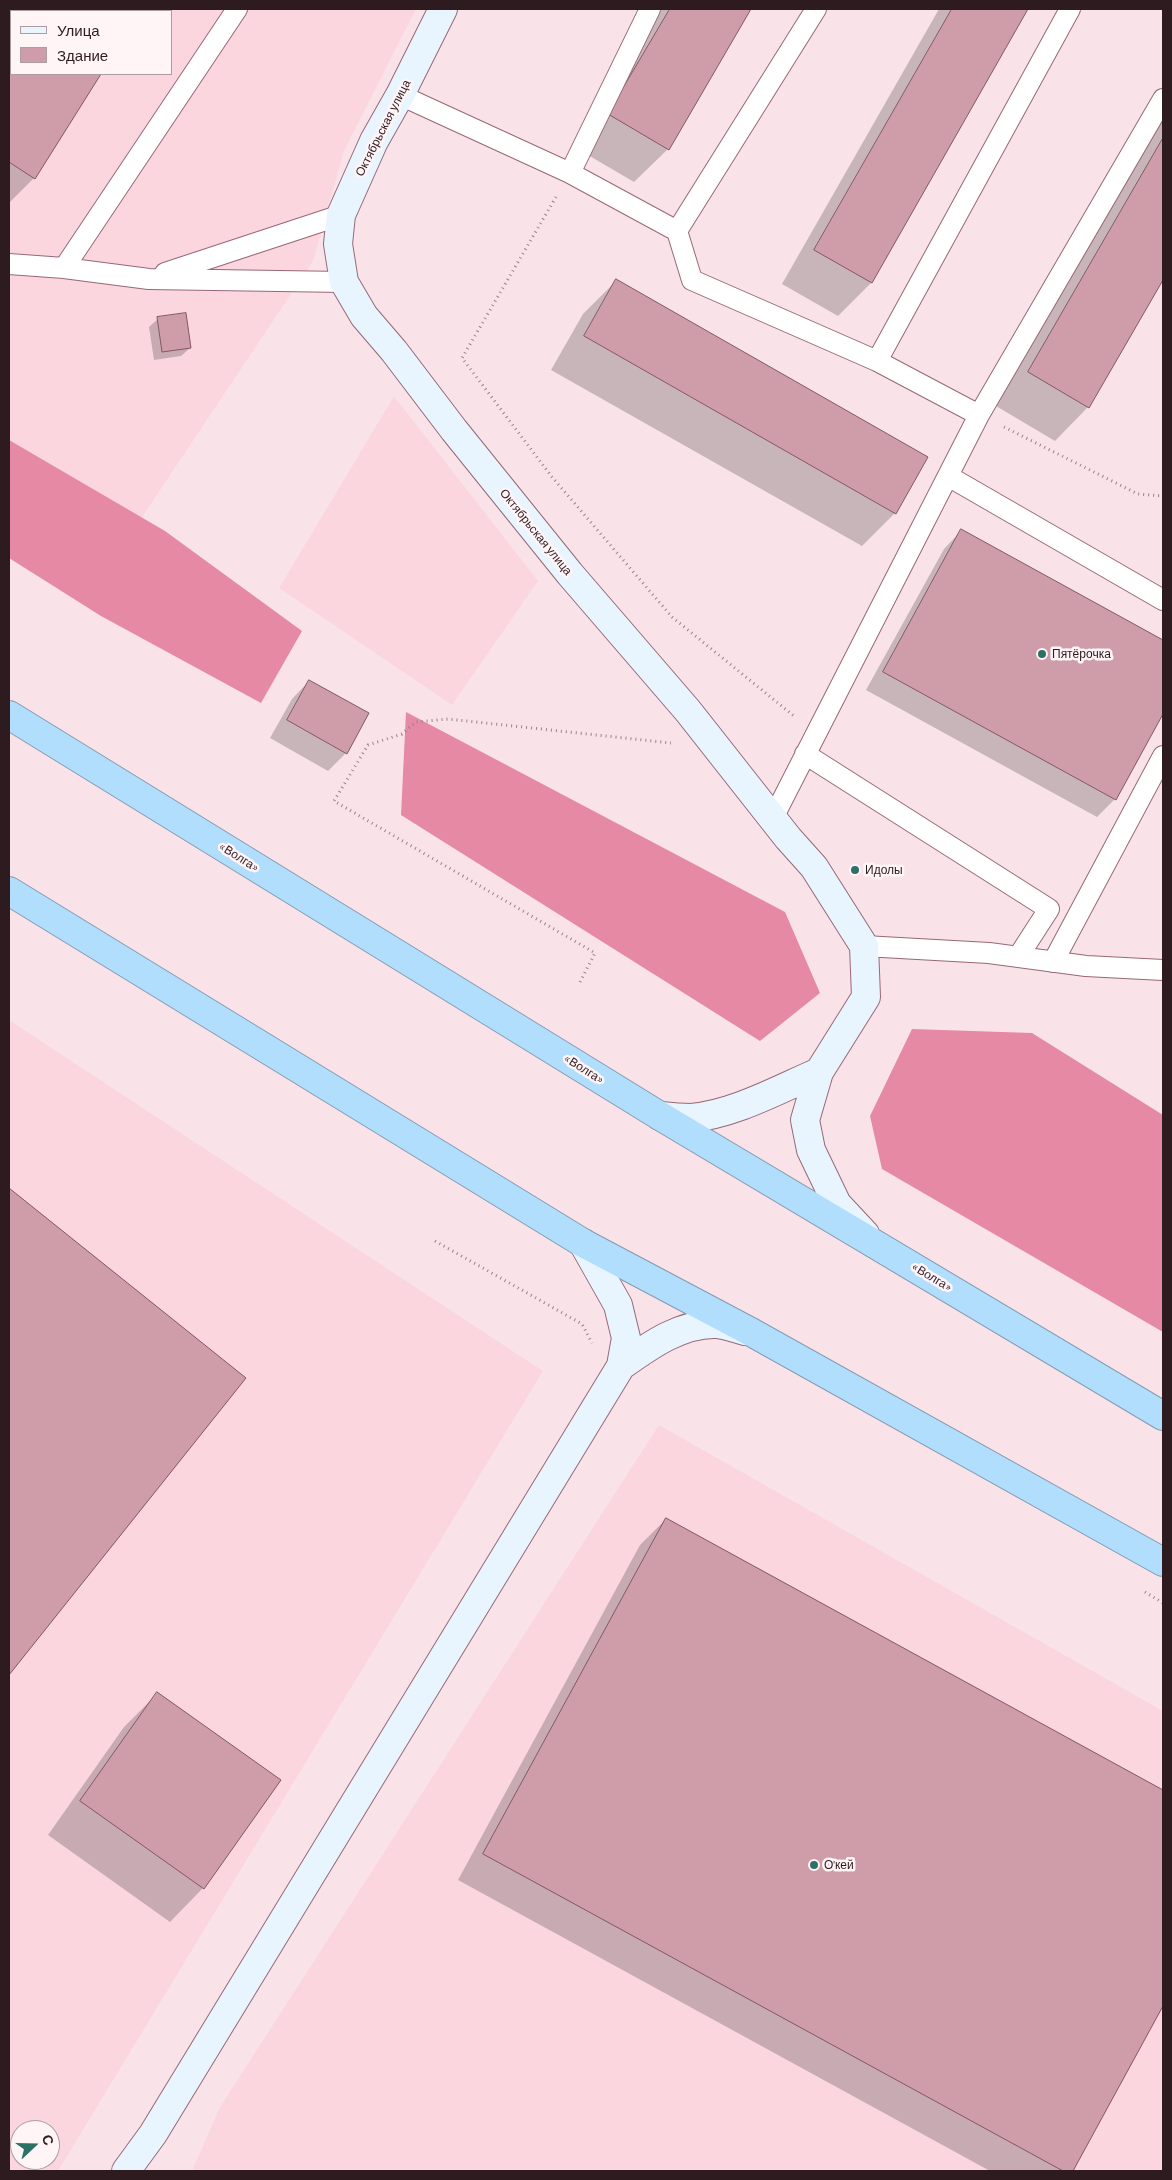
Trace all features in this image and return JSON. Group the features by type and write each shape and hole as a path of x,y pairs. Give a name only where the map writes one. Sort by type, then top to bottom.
{"highway":[{"name":"«Волга»","path":"9,715 660,1116 1163,1416"},
{"path":"9,891 583,1243 751,1332 1163,1562"}],"street":[{"name":"Октябрьская улица","path":"443,9 400,95 374,141 341,215 338,244 344,282 364,316 394,351 454,430 570,574 688,711 814,867 864,946"},
{"path":"864,946 866,997 819,1072 805,1120 811,1150 837,1204 870,1240"},
{"path":"660,1116 691,1118 718,1113 819,1072"},
{"path":"126,2171 153,2134 621,1366 626,1338 618,1305 583,1243"},
{"path":"621,1366 645,1348 682,1330 703,1325 720,1324 751,1332"}],"lane":[{"path":"64,268 237,9"},
{"path":"570,173 650,9"},
{"path":"677,230 816,9"},
{"path":"877,361 1070,9"},
{"path":"400,95 570,173 677,230 692,280 877,361 979,415"},
{"path":"773,818 979,415 1163,99"},
{"path":"149,279 341,215"},
{"path":"9,264 64,268 149,279 344,282"},
{"path":"948,476 1163,600"},
{"path":"805,754 1049,909 1018,957"},
{"path":"1054,962 1163,756"},
{"path":"864,946 989,953 1086,966 1163,970"}],"path":[{"path":"570,173 462,358 552,477 672,617 816,733"},
{"path":"979,415 1138,494 1163,496"},
{"path":"580,982 595,953 334,801 368,745 402,734 416,722 448,719 716,747"},
{"path":"435,1241 582,1324 594,1347"},
{"path":"1138,1588 1163,1603"}],"shaded area":[{"path":"9,9 416,9 344,151 313,261 102,577 9,519"},
{"path":"394,396 538,581 452,705 279,588"},
{"path":"9,440 165,531 302,631 261,703 101,616 9,558"},
{"path":"406,712 785,912 820,993 760,1041 401,815"},
{"path":"9,1020 543,1371 60,2168 60,2120 10,2120 10,2170 58,2171 9,2171"},
{"path":"912,1029 1032,1033 1163,1115 1163,1332 882,1169 870,1116"},
{"path":"659,1425 1163,1711 1163,2171 192,2171 220,2107"}],"building":[{"path":"9,9 142,9 10,10 10,75 100,75 35,179 9,162"},
{"path":"670,9 751,9 669,150 608,114"},
{"path":"952,9 1028,9 872,283 814,250"},
{"path":"1163,138 1163,280 1089,408 1028,372"},
{"path":"616,279 928,457 896,514 584,336"},
{"path":"186,313 191,348 162,352 157,317"},
{"path":"961,529 1163,640 1163,714 1116,800 883,672"},
{"path":"309,680 369,713 347,754 287,720"},
{"path":"9,1188 246,1378 9,1675"},
{"path":"666,1518 1163,1790 1163,2006 1073,2171 1063,2171 483,1854"},
{"path":"157,1692 281,1780 204,1889 80,1801"}],"place":[{"name":"Пятёрочка","path":"1042,654"},
{"name":"Идолы","path":"855,870"},
{"name":"О'кей","path":"814,1865"}]}
